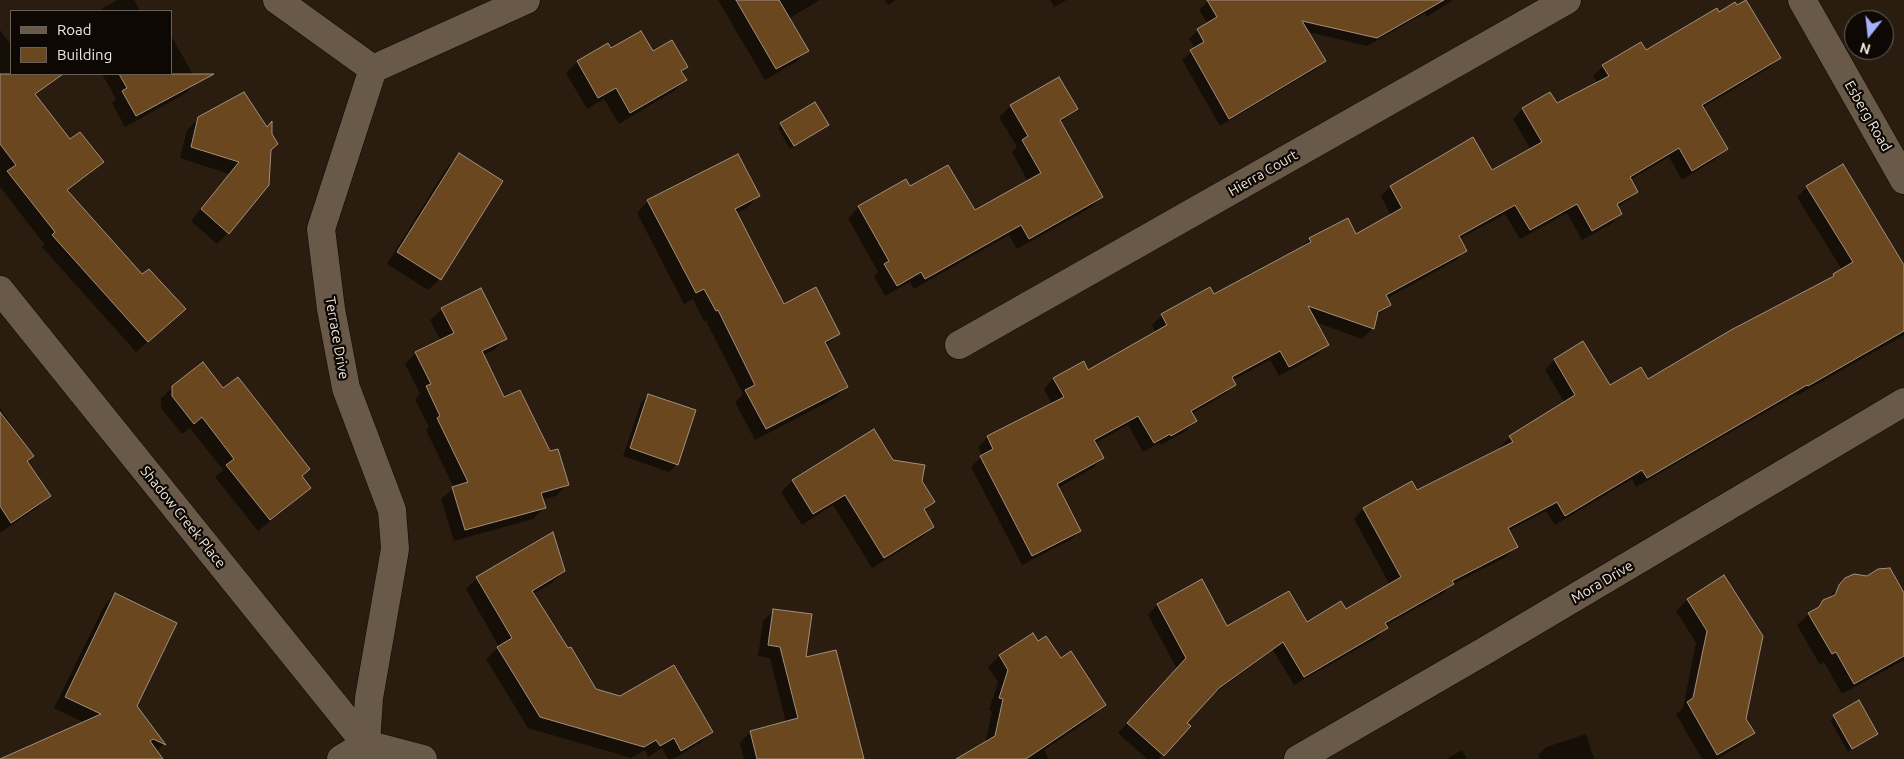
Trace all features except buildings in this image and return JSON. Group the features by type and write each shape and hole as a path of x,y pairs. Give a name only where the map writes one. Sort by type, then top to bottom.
{"street":[{"path":"277,0 373,69 526,0"},
{"name":"Hierra Court","path":"959,345 1567,0"},
{"name":"Esberg Road","path":"1802,0 1904,180"},
{"name":"Terrace Drive","path":"366,744 369,698 395,549 392,510 346,388 331,309 321,229 373,69"},
{"name":"Shadow Creek Place","path":"0,290 366,744"},
{"name":"Mora Drive","path":"1298,759 1488,649 1904,402"},
{"path":"341,759 366,744 423,759"}]}
